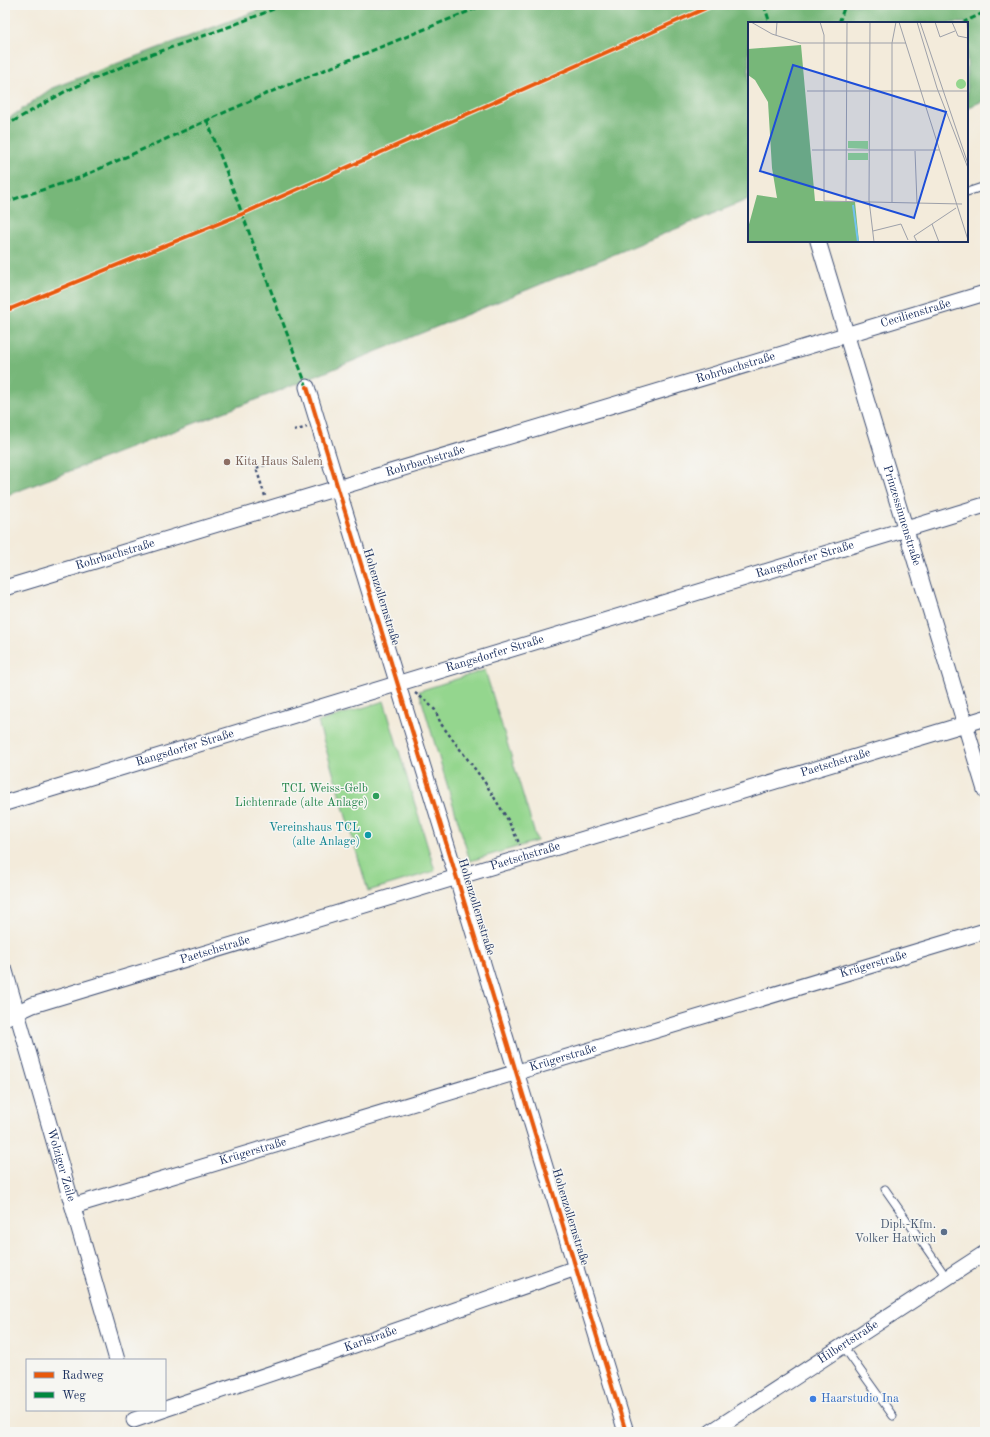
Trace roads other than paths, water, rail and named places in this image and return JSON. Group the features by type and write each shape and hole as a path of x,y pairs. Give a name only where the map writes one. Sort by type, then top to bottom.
{"street":[{"name":"Prinzessinnenstraße","path":"818,242 985,790"},
{"name":"Cecilienstraße","path":"846,334 985,293"},
{"name":"Rohrbachstraße","path":"5,588 338,489 846,334"},
{"name":"Hohenzollernstraße","path":"307,387 626,1432"},
{"name":"Rangsdorfer Straße","path":"5,803 985,505"},
{"name":"Paetschstraße","path":"11,1015 33,1006 456,877 985,718"},
{"name":"Krügerstraße","path":"73,1206 985,931"},
{"name":"Wolziger Zeile","path":"5,970 11,1015 73,1206 117,1359"},
{"name":"Hilbertstraße","path":"711,1432 985,1252"},
{"name":"Karlstraße","path":"166,1409 576,1268"},
{"name":"Karlstraße","path":"134,1421 161,1411"}],"lane":[{"path":"968,192 985,186"},
{"path":"885,1189 947,1278"},
{"path":"843,1346 893,1416"}],"place":[{"name":"Kita Haus Salem","path":"227,462"},
{"name":"TCL Weiss-Gelb Lichtenrade (alte Anlage)","path":"376,796"},
{"name":"Vereinshaus TCL (alte Anlage)","path":"368,835"},
{"name":"Dipl.-Kfm. Volker Hatwich","path":"944,1232"},
{"name":"Haarstudio Ina","path":"813,1399"}]}
